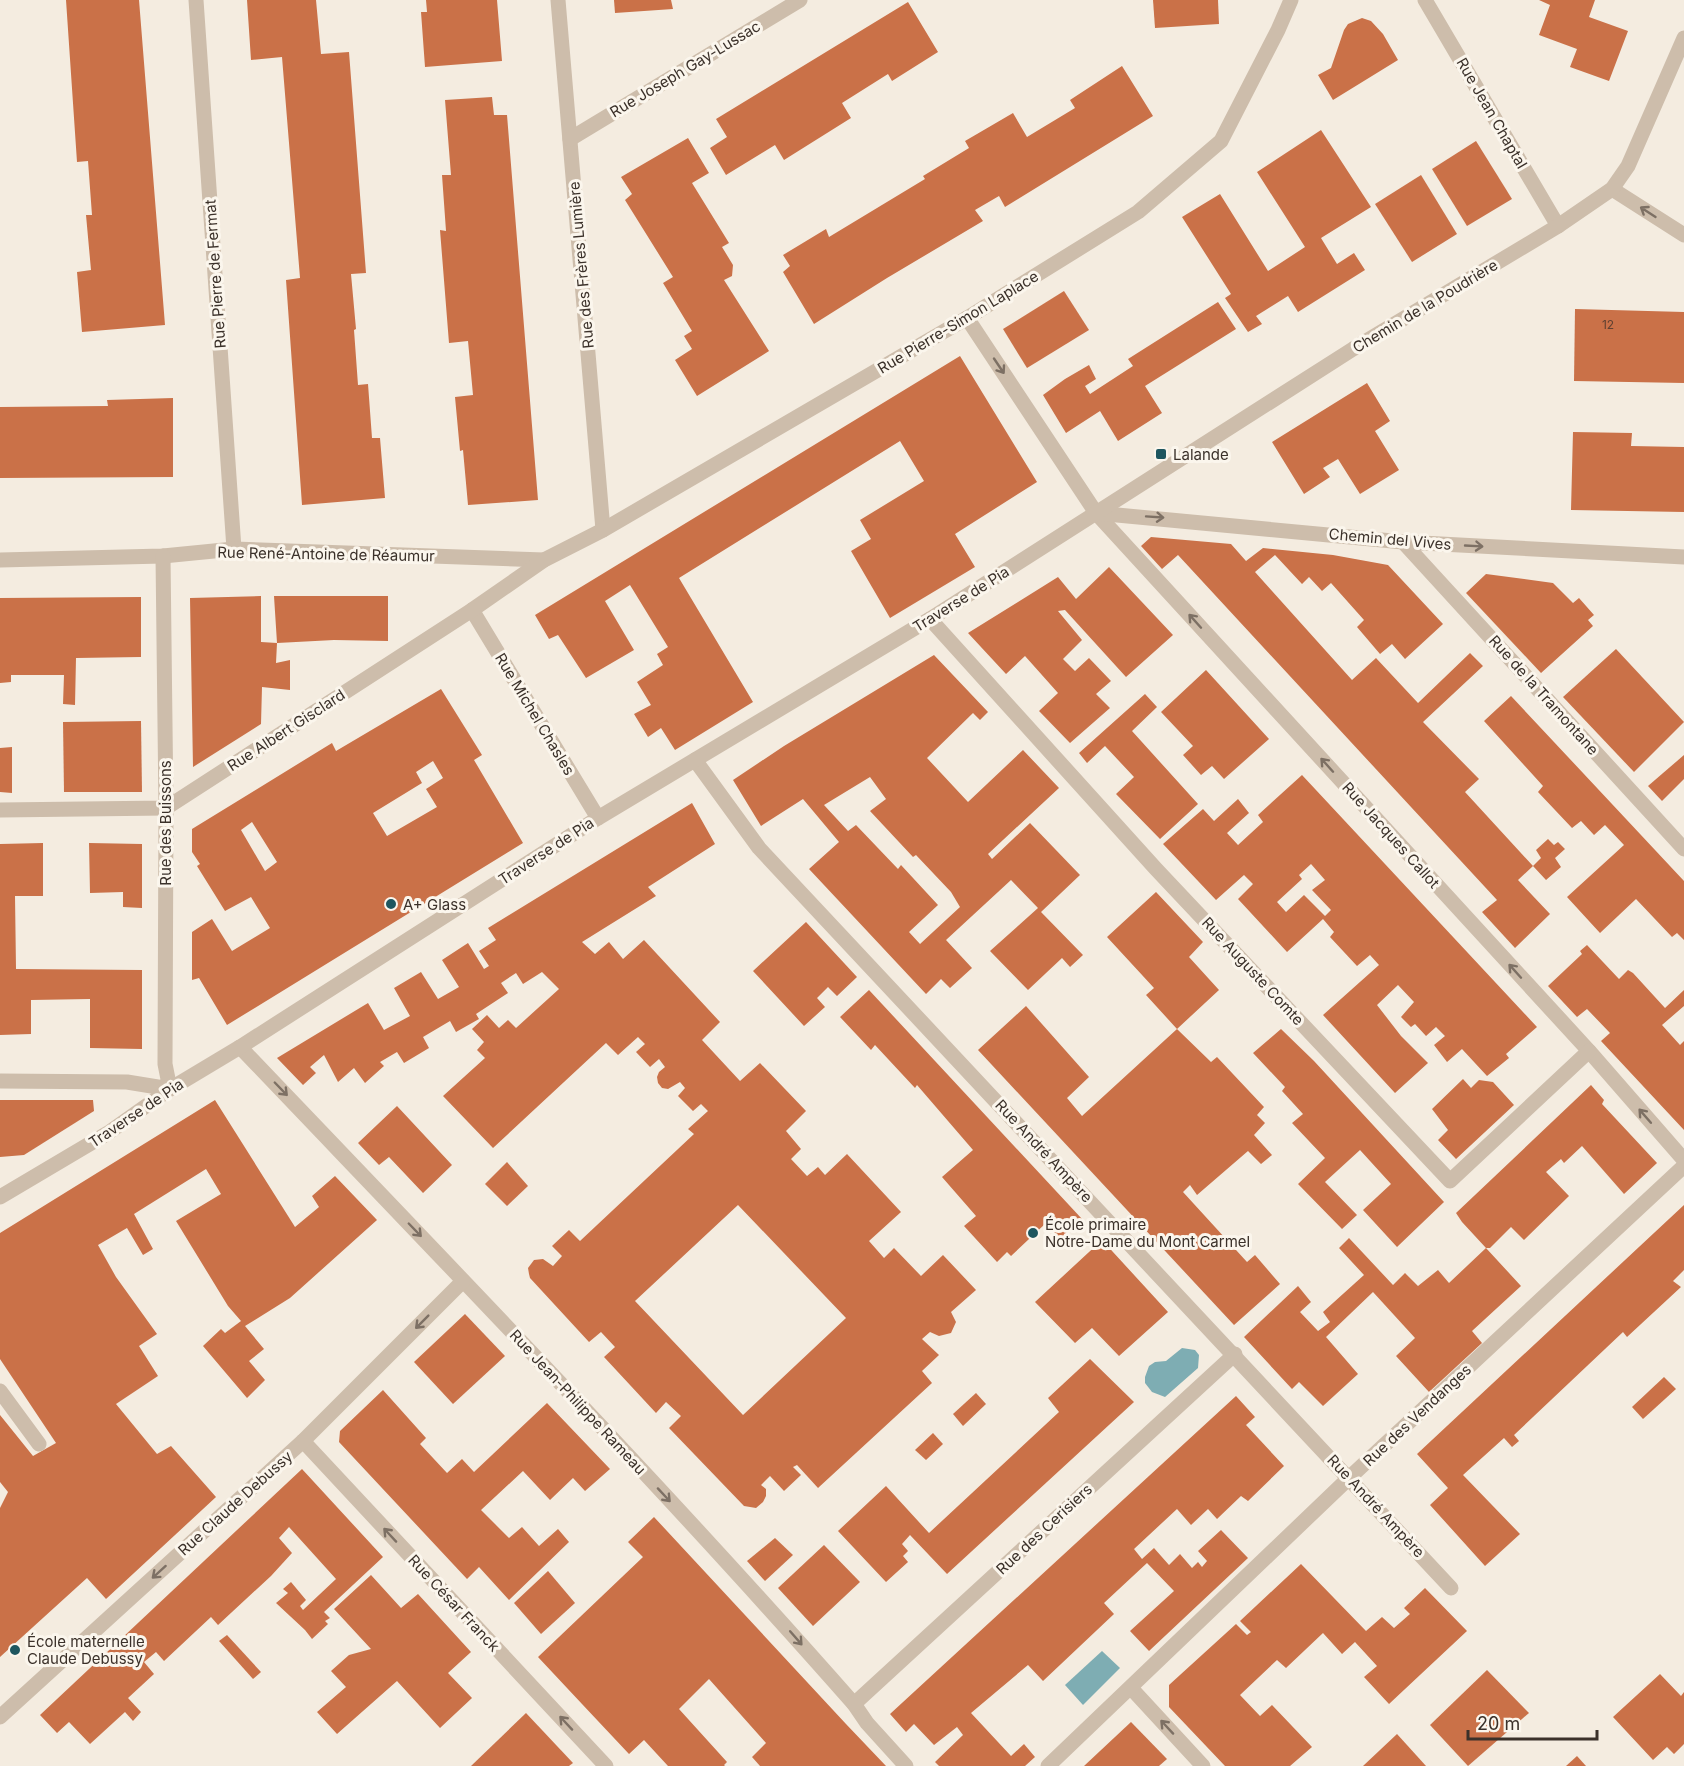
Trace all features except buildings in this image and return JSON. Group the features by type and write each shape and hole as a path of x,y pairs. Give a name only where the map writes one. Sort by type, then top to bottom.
{"street":[{"name":"Rue Pierre de Fermat","path":"196,0 234,549"},
{"name":"Rue des Frères Lumière","path":"558,0 603,530"},
{"name":"Rue Joseph Gay-Lussac","path":"570,139 800,0"},
{"name":"Rue Pierre-Simon Laplace","path":"544,560 603,530 967,318 1138,212 1221,141 1291,0"},
{"name":"Rue Jean Chaptal","path":"1425,0 1558,226"},
{"name":"Chemin de la Poudrière","path":"1096,513 1353,349 1558,226 1612,189 1628,166 1684,38"},
{"path":"1612,189 1684,235"},
{"name":"Rue Jacques Callot","path":"967,318 1096,513 1589,1051 1684,1160"},
{"name":"Chemin del Vives","path":"1096,513 1403,542 1684,557"},
{"name":"Traverse de Pia","path":"0,1197 108,1133 170,1089 240,1047 598,818 930,619 1096,513"},
{"name":"Rue de la Tramontane","path":"1403,542 1684,849"},
{"name":"Rue René-Antoine de Réaumur","path":"0,560 163,556 234,549 544,560"},
{"name":"Rue des Buissons","path":"163,556 166,808 165,1064 170,1089"},
{"name":"Rue Albert Gisclard","path":"166,808 472,610 544,560"},
{"name":"Rue Michel Chasles","path":"472,610 598,818"},
{"name":"Rue Auguste Comte","path":"930,619 1156,869 1450,1181 1589,1051"},
{"name":"Rue André Ampère","path":"695,760 759,848 1235,1354 1451,1588"},
{"path":"0,810 166,808"},
{"name":"Rue Jean-Philippe Rameau","path":"240,1047 464,1281 751,1587 906,1766"},
{"path":"0,1081 127,1082 170,1089"},
{"name":"Rue des Vendanges","path":"1048,1766 1349,1478 1684,1166"},
{"name":"Rue Claude Debussy","path":"0,1718 303,1441 464,1281"},
{"name":"Rue des Cerisiers","path":"854,1704 1235,1354"},
{"path":"0,1391 39,1444"},
{"name":"Rue César Franck","path":"303,1441 606,1766"},
{"path":"1131,1688 1203,1766"}],"water":[{"path":"1182,1348 1195,1350 1199,1355 1198,1368 1165,1397 1152,1392 1145,1383 1149,1366 1155,1362 1166,1361"},
{"path":"1102,1651 1120,1668 1083,1705 1065,1685"}],"place":[{"name":"Lalande","path":"1161,454"},
{"name":"A+ Glass","path":"391,904"},
{"name":"École primaire Notre-Dame du Mont Carmel","path":"1033,1233"},
{"name":"École maternelle Claude Debussy","path":"15,1650"}]}
